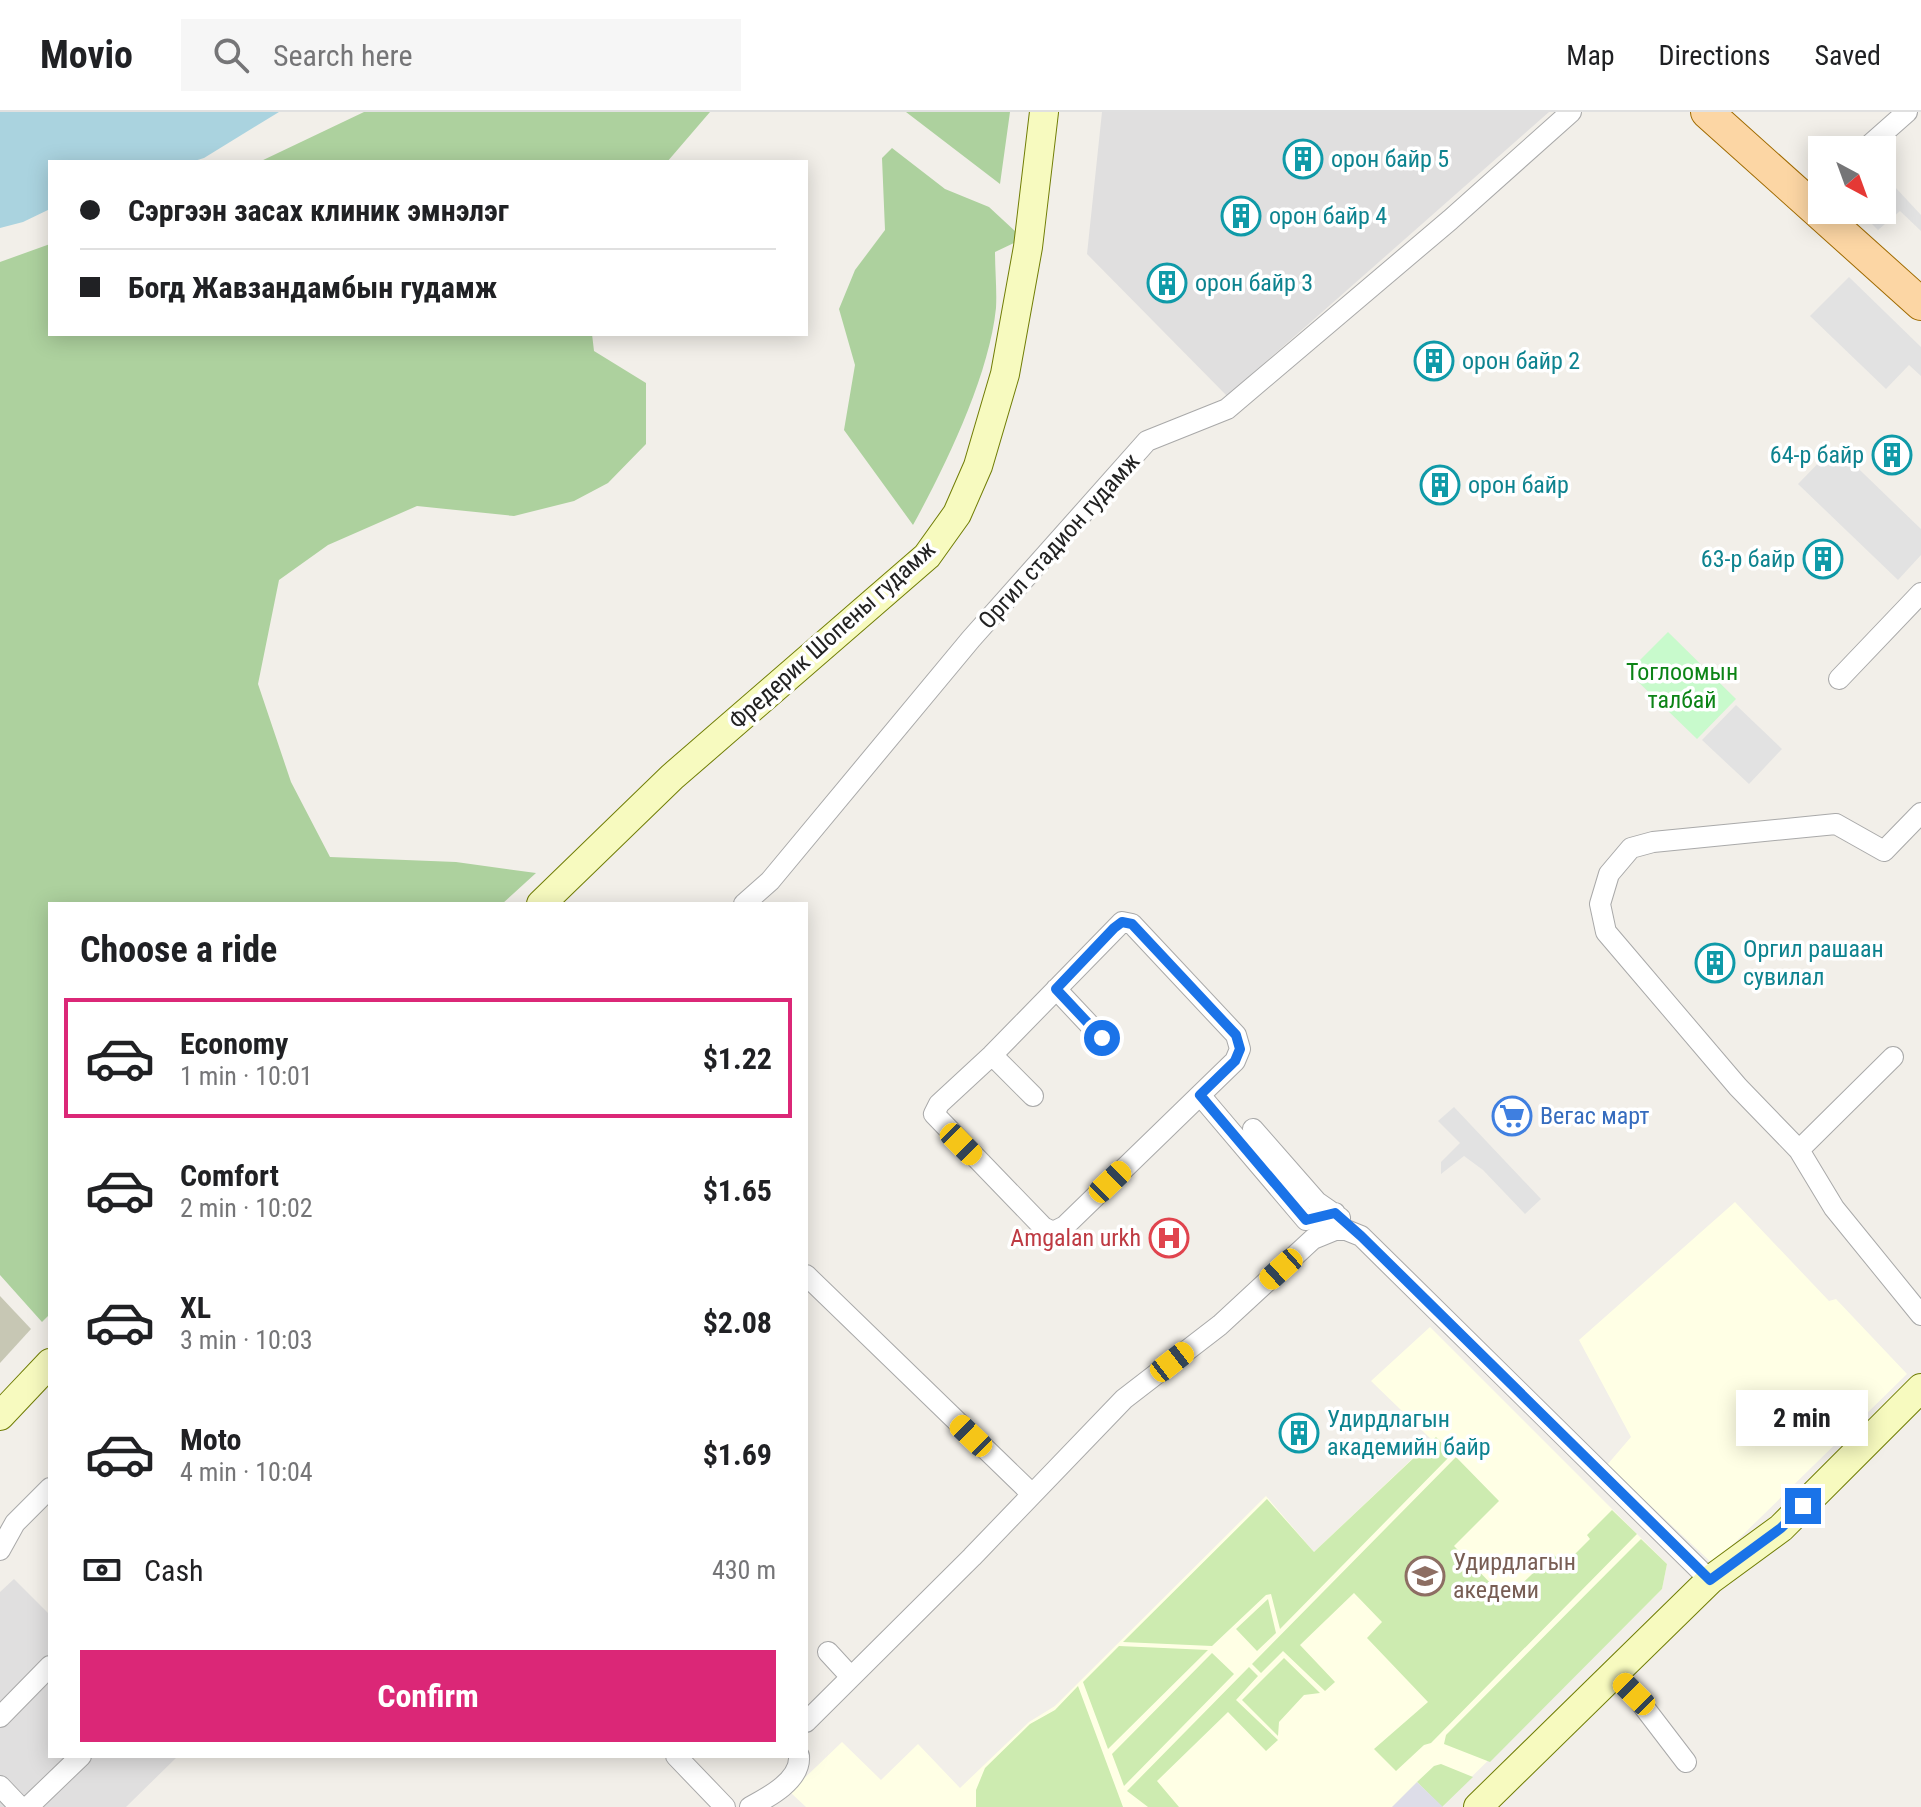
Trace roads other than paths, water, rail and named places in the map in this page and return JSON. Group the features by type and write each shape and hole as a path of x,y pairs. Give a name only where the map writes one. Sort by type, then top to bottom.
{"main road":[{"path":"1707,112 1808,188"},
{"path":"1844,224 1921,304"}],"street":[{"name":"Фредерик Шопены гудамж","path":"543,902 672,777 927,556 957,514 978,466 1005,374 1028,247 1044,112"},
{"name":"Оргил стадион гудамж","path":"746,902 770,881 971,639 1147,441 1227,409 1450,220 1571,112"},
{"path":"1880,136 1907,112"},
{"path":"1839,679 1921,593"},
{"path":"1921,813 1884,851 1836,824 1653,842 1631,848 1609,874 1600,904 1606,932 1738,1087 1799,1150 1834,1208 1921,1315"},
{"path":"1122,922 1132,924 1236,1035 1240,1049 1235,1061 1065,1226 1053,1232 1043,1227 934,1114 939,1104 992,1055 1122,922"},
{"path":"1056,989 1102,1038"},
{"path":"992,1055 1033,1096"},
{"path":"1799,1150 1893,1057"},
{"path":"1200,1095 1306,1220 1335,1213"},
{"path":"1253,1129 1317,1202 1361,1236 1710,1580"},
{"path":"808,1720 1124,1399 1220,1325 1313,1239 1335,1230 1346,1230 1361,1236"},
{"path":"808,1277 1032,1494"},
{"path":"0,1416 48,1365"},
{"path":"1478,1807 1710,1580 1781,1528 1921,1388"},
{"path":"0,1550 15,1523 48,1490"},
{"path":"828,1652 851,1677"},
{"path":"0,1717 48,1668"},
{"path":"1615,1676 1634,1694 1686,1762"},
{"path":"28,1807 79,1758"},
{"path":"678,1758 725,1807"},
{"path":"750,1807 775,1794 796,1771 799,1758"},
{"path":"0,1786 20,1807"}],"water":[{"path":"0,112 279,112 198,160 48,160 48,210 23,222 0,228"}],"place":[{"name":"орон байр 5","path":"1303,159"},
{"name":"орон байр 4","path":"1241,216"},
{"name":"орон байр 3","path":"1167,283"},
{"name":"орон байр 2","path":"1434,361"},
{"name":"64-р байр","path":"1892,455"},
{"name":"орон байр","path":"1440,485"},
{"name":"63-р байр","path":"1823,559"},
{"name":"Оргил рашаан сувилал","path":"1715,963"},
{"name":"Вегас март","path":"1512,1116"},
{"name":"Amgalan urkh","path":"1169,1238"},
{"name":"Удирдлагын академийн байр","path":"1299,1433"},
{"name":"Удирдлагын акедеми","path":"1425,1576"}],"park label":[{"name":"Тоглоомын талбай","path":"1682,686"}]}
